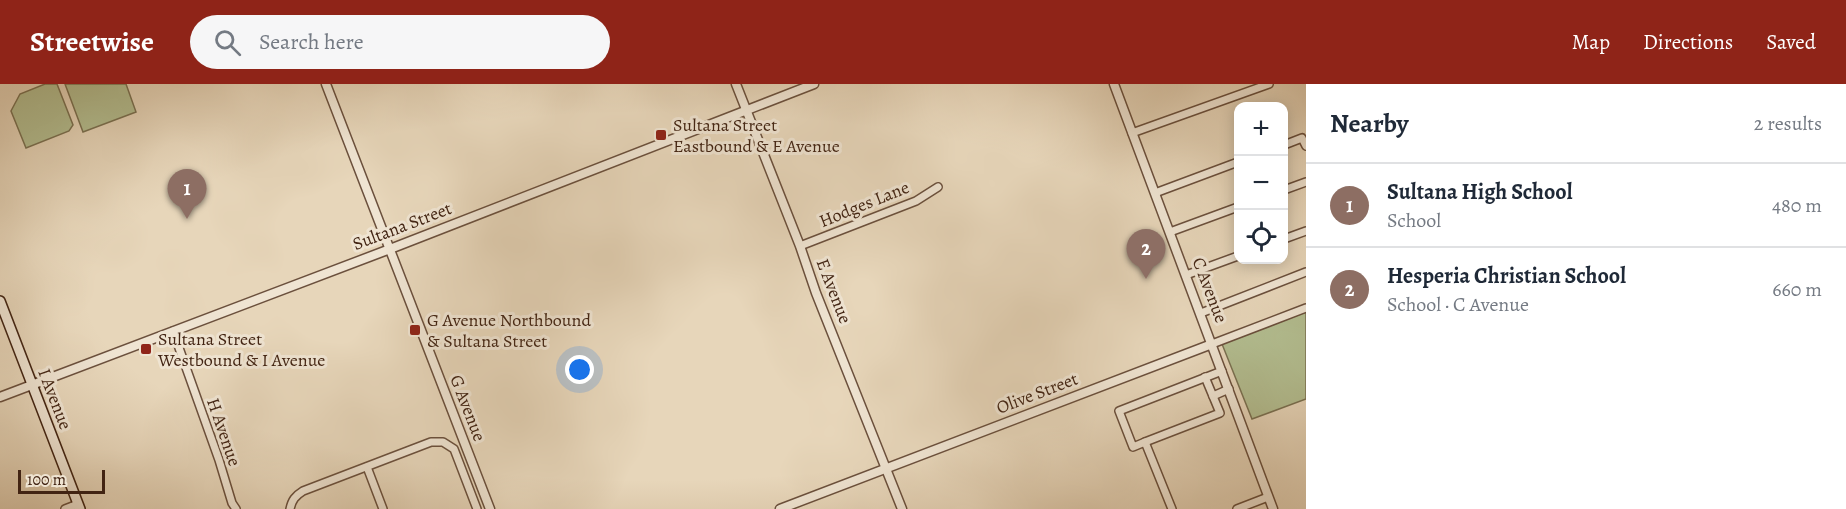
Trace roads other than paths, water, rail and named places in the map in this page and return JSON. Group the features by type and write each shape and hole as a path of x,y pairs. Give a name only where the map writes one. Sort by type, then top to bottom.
{"main road":[{"name":"I Avenue","path":"0,301 79,507"}],"street":[{"name":"G Avenue","path":"326,84 490,509"},
{"name":"E Avenue","path":"736,84 902,509"},
{"name":"Sultana Street","path":"0,397 390,249 814,84"},
{"name":"C Avenue","path":"1114,84 1274,509"},
{"path":"1132,133 1269,84"},
{"path":"1288,143 1302,138 1306,146"},
{"path":"1155,193 1234,164"},
{"path":"1288,189 1306,182"},
{"name":"Hodges Lane","path":"800,246 916,201 938,187"},
{"path":"1170,232 1234,209"},
{"path":"1288,238 1306,231"},
{"path":"1186,275 1234,258"},
{"path":"1201,313 1306,272"},
{"name":"Olive Street","path":"780,509 1306,308"},
{"name":"H Avenue","path":"173,331 236,509"},
{"path":"1205,377 1220,413 1133,447 1119,411 1205,377 1222,371"},
{"path":"1212,396 1229,389"},
{"path":"290,509 291,502 303,491 431,442 443,442 454,449 477,509"},
{"path":"1145,442 1172,509"},
{"path":"367,467 382,509"},
{"path":"1237,509 1268,497"},
{"path":"65,509 79,507"}],"place":[{"name":"Sultana Street Eastbound & E Avenue","path":"661,135"},
{"name":"Sultana High School","path":"187,219"},
{"name":"Hesperia Christian School","path":"1146,279"},
{"name":"G Avenue Northbound & Sultana Street","path":"415,330"},
{"name":"Sultana Street Westbound & I Avenue","path":"146,349"}]}
